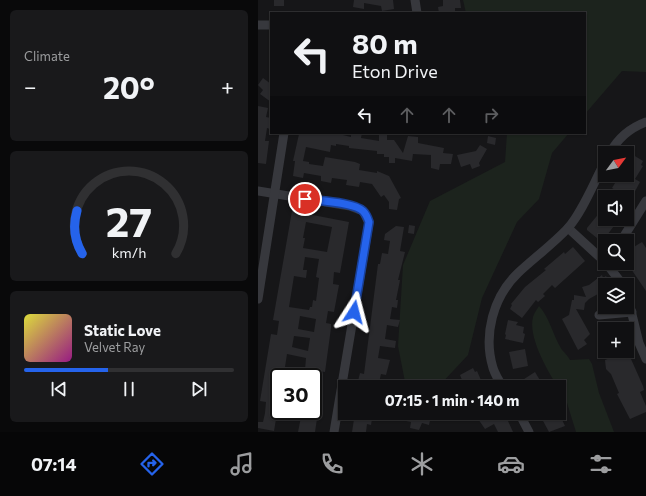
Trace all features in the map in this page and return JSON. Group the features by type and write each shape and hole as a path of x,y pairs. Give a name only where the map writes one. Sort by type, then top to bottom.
{"street":[{"path":"415,0 417,12"},
{"path":"258,25 270,25"},
{"path":"615,146 620,138 633,127 646,122"},
{"path":"258,299 284,134"},
{"path":"499,380 493,369 488,336 493,311 509,283 517,274 568,228 598,174"},
{"path":"258,191 350,206 363,211 369,222 334,432"},
{"path":"625,234 646,201"},
{"path":"568,228 598,256"},
{"path":"611,270 617,278"},
{"path":"599,315 610,314"},
{"path":"632,314 639,343 646,358"},
{"path":"523,420 529,432"}],"shaded area":[{"path":"463,0 646,0 646,72 622,71 586,113 586,12 466,12"},
{"path":"507,134 568,134 552,153 539,199 517,222 482,298 468,355 445,380 405,380 398,346 403,265 430,201 505,162"},
{"path":"539,306 546,316 559,345 570,360 589,359 592,364 599,393 614,432 576,432 566,400 566,380 554,380 535,342 532,325 533,316"}],"building":[{"path":"274,0 284,0 284,6 274,6"},
{"path":"354,0 393,0 394,9 382,11 381,6 364,3 364,9 353,7"},
{"path":"443,0 460,0 461,8 455,8 455,12 439,12 438,7 443,6"},
{"path":"263,78 270,83 270,101 260,94 263,90 258,85"},
{"path":"258,106 268,108 266,117 270,118 270,129 267,128 265,141 269,141 266,164 258,163"},
{"path":"299,134 339,134 351,137 351,134 362,134 361,138 379,141 379,134 387,135 387,140 394,140 403,153 408,136 418,137 418,143 444,148 443,153 453,154 451,164 440,164 439,170 431,168 431,155 413,154 412,161 395,158 395,163 389,163 389,157 384,157 384,154 377,154 377,151 349,148 349,146 336,144 336,146 331,145 330,152 306,147 303,161 309,162 309,164 323,166 325,157 355,162 360,164 359,170 377,173 377,171 389,176 401,198 399,199 397,210 389,209 389,202 384,195 381,197 372,184 360,182 359,187 346,185 347,180 332,178 331,183 321,181 321,176 304,173 303,178 293,176 295,161 293,161"},
{"path":"488,136 496,138 495,145 487,143"},
{"path":"480,145 487,149 479,163 480,166 472,169 470,164 461,167 457,155 476,151"},
{"path":"634,155 643,161 641,165 643,166 635,179 640,182 634,193 634,190 615,190 612,188 616,182 634,182"},
{"path":"292,211 349,222 340,273 334,272 333,284 339,285 334,312 328,311 326,323 331,324 331,328 325,372 322,372 322,368 305,368 306,358 287,354 285,367 292,368 270,368 270,420 276,420 274,431 258,428 258,422 263,422 265,413 266,402 260,401 271,334 277,335 279,321 273,320","holes":["306,222 332,227 327,252 303,248","305,257 319,259 316,277 319,278 316,301 313,300 312,307 310,307 309,310 289,307 294,276 306,278 307,270 303,270","300,316 316,319 314,332 298,329","294,336 310,338 308,351 292,347"]},
{"path":"598,215 598,226 614,226 608,234 598,234 598,239 587,230"},
{"path":"409,225 415,226 414,234 408,233"},
{"path":"396,226 404,227 400,251 405,252 398,280 400,280 396,300 398,300 397,308 392,307 390,319 400,320 398,327 387,325 385,339 396,341 395,348 380,346 378,358 390,360 386,375 381,374 380,380 358,380 360,373 364,374 378,264 380,264 382,253 388,254 390,241 384,240 385,234"},
{"path":"642,242 646,248 646,291 632,270 634,270 634,247"},
{"path":"573,247 585,261 555,288 552,285 543,294 545,296 538,302 536,300 522,318 510,309 511,304 525,287 546,270 544,269 564,252 565,254"},
{"path":"598,278 598,294 585,303 584,310 576,309 590,334 584,340 587,344 578,350 562,319 569,315 572,300 574,300 574,295 586,297 582,287 589,285"},
{"path":"508,320 518,322 516,325 524,327 523,333 525,334 523,343 505,339"},
{"path":"525,349 528,366 513,369 509,352"},
{"path":"610,358 631,358 643,386 644,390 640,392 646,406 646,412 630,419 617,394 619,393 611,374 606,369 605,360"},
{"path":"473,368 475,372 477,371 481,380 462,380 460,375"},
{"path":"535,372 540,380 523,380"},
{"path":"300,420 317,420 315,432 298,432"},
{"path":"354,420 372,420 371,425 367,424 366,432 352,432"},
{"path":"430,420 429,425 422,423 419,430 410,428 411,422 406,421"},
{"path":"479,420 507,420 513,432 498,432 494,424 485,429"},
{"path":"543,420 562,420 565,426 549,432"}],"route":[{"path":"305,199 358,208 363,211 367,217 369,222 354,312"}]}
